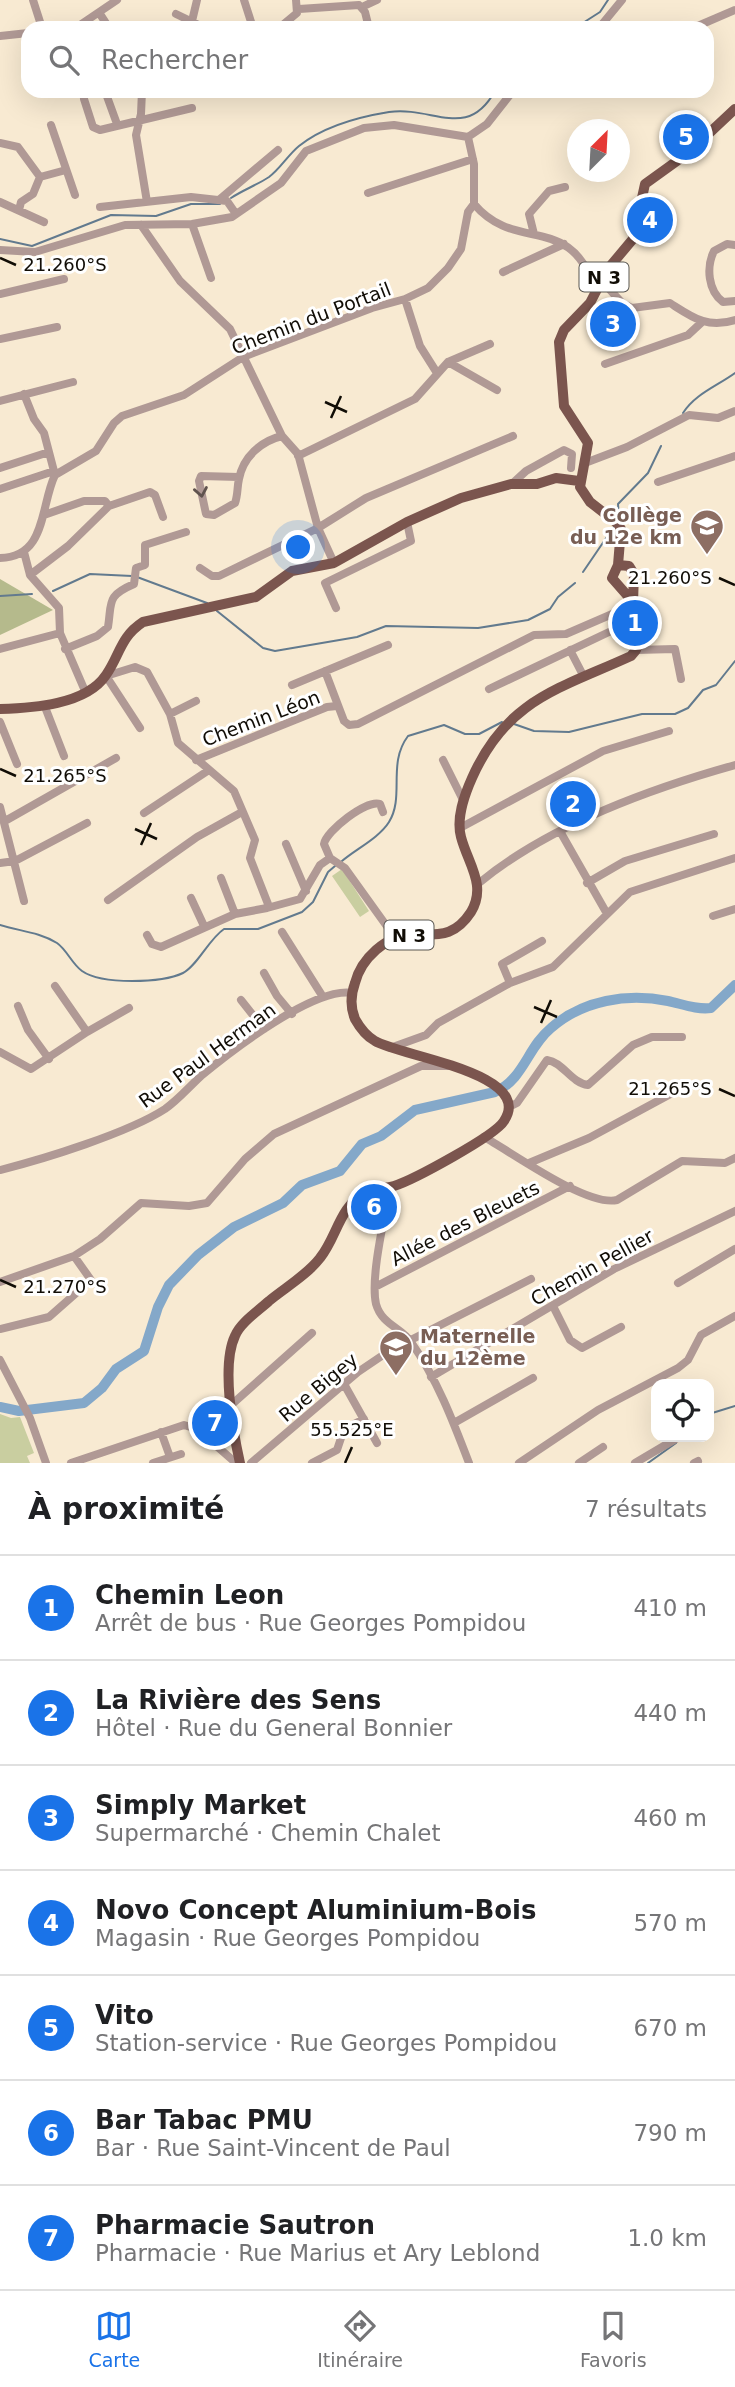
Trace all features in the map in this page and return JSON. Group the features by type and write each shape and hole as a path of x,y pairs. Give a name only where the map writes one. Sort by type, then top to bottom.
{"main road":[{"name":"N 3","path":"579,481 585,463 587,437 564,406 558,349 564,330 596,292 638,231 639,200 645,184 688,153 735,109"},
{"path":"0,709 45,707 85,691 106,676 121,642 135,627 152,620 256,597 292,571 334,563 407,522 461,498 511,484 537,484 556,478 579,481 586,498 612,518 621,529 621,565 612,578 633,604"},
{"path":"479,883 460,828 463,800 480,760 510,718 533,700 631,656 636,650 640,635 633,604 633,571 621,565"},
{"path":"621,586 633,580"},
{"name":"N 3","path":"352,993 363,964 372,953 396,939 411,935 432,937 452,930 469,914 475,903 479,883"},
{"path":"238,1463 230,1406 231,1353 238,1331 319,1259 341,1217 359,1197 373,1189 390,1187 410,1179 484,1137 503,1124 508,1104 495,1082 390,1048 365,1035 354,1017 352,993"}],"street":[{"path":"34,0 40,21"},
{"path":"90,21 117,0"},
{"path":"176,14 191,21 197,0"},
{"path":"244,0 251,21"},
{"path":"296,0 299,9"},
{"path":"286,21 299,9 377,0"},
{"path":"605,21 622,0"},
{"path":"360,4 366,21"},
{"path":"709,21 735,10"},
{"path":"100,14 104,21"},
{"path":"0,36 21,34"},
{"path":"108,98 117,124"},
{"path":"142,98 136,135 147,202"},
{"path":"0,250 35,252 111,228 192,224 236,214 281,183 306,151 352,132 394,125 468,137 487,124 507,98"},
{"path":"84,99 96,130 192,108"},
{"path":"51,125 75,195"},
{"name":"Chemin du Portail","path":"0,489 55,473 96,451 119,418 184,395 243,357 372,308 405,299 428,288 448,268 461,249 468,212 474,204 473,159 468,137"},
{"path":"0,143 18,147 40,177"},
{"path":"220,198 278,149"},
{"path":"368,193 473,159"},
{"path":"40,177 66,170"},
{"path":"19,210 22,202 33,194 40,177"},
{"path":"534,234 529,214 549,191 565,187"},
{"path":"100,207 191,197 220,198 227,201 236,214"},
{"path":"0,202 44,222"},
{"path":"474,204 503,227 564,244 590,273 596,292"},
{"path":"192,224 211,278"},
{"path":"141,225 180,281 230,329 282,436 298,456 318,528 334,563"},
{"path":"503,272 564,244"},
{"path":"735,245 720,246 714,251 709,265 718,298 723,302 735,300"},
{"path":"0,293 64,279"},
{"path":"602,281 627,306 638,309 670,303 687,316 702,322 722,324 735,320"},
{"path":"405,299 420,346 437,373"},
{"path":"605,365 688,335 702,322"},
{"path":"0,339 57,327"},
{"path":"298,456 415,399 448,362 490,344"},
{"path":"448,362 498,390"},
{"path":"0,401 73,382"},
{"path":"24,394 34,419 44,433 55,473 44,515 24,552 30,575 59,608 60,633 65,649 85,691"},
{"path":"585,463 627,447 689,415 718,418 735,411"},
{"path":"239,477 204,475 199,479 206,514 214,515 235,503 239,477 250,456 259,446 282,436"},
{"path":"200,568 212,576 219,576 318,528 366,498 513,436"},
{"path":"511,484 519,480 526,471 564,450 572,454 571,468"},
{"path":"0,468 49,452"},
{"path":"658,482 735,456"},
{"path":"30,575 68,546 109,506 150,492 155,495 163,517"},
{"path":"44,515 96,499 105,500 109,506"},
{"path":"336,608 325,583 411,541 407,522"},
{"path":"65,649 107,629 111,600 120,591 134,584 135,568 145,565 145,545 186,533"},
{"path":"0,558 24,552"},
{"path":"325,671 344,721 349,725 358,724 534,635 566,634 633,604"},
{"path":"489,689 609,632"},
{"path":"0,649 60,633"},
{"name":"Chemin Léon","path":"292,685 388,645"},
{"path":"636,650 675,649 681,679"},
{"path":"570,650 584,677"},
{"name":"Chemin Léon","path":"106,676 141,668 147,672 170,714 178,743 234,791 255,841 250,858 268,902 267,908"},
{"path":"106,676 140,727"},
{"path":"170,714 196,701"},
{"name":"Chemin Léon","path":"196,760 327,707 337,706"},
{"path":"45,707 64,756"},
{"path":"0,722 17,764"},
{"path":"460,828 603,751 669,731"},
{"path":"5,821 116,758"},
{"path":"443,760 463,800"},
{"path":"479,883 502,864 640,794 735,765"},
{"path":"144,813 209,770"},
{"path":"383,812 380,804 372,802 328,834 324,844 334,860 345,868 396,939"},
{"path":"0,807 24,901"},
{"path":"108,900 197,837 242,812"},
{"path":"0,863 15,861 88,823"},
{"path":"561,833 587,883 606,912"},
{"path":"587,883 625,861 714,834"},
{"path":"286,844 306,891"},
{"path":"390,1048 426,1035 438,1023 510,983 553,967 563,960 606,912 630,892 735,858"},
{"path":"147,935 152,944 161,947 235,914 294,902 306,891 320,865 334,860"},
{"path":"221,878 235,914"},
{"path":"191,898 204,926"},
{"path":"713,916 735,909"},
{"path":"282,932 323,997"},
{"path":"510,983 502,964 542,941"},
{"path":"264,973 292,1014"},
{"path":"55,986 87,1032"},
{"name":"Rue Paul Herman","path":"0,1170 29,1163 160,1112 264,1029 323,997 342,991 352,993"},
{"path":"241,1000 264,1029"},
{"path":"18,1006 28,1030 49,1059"},
{"path":"0,1052 31,1069 129,1008"},
{"path":"508,1104 517,1103 547,1060 553,1061 579,1084 588,1086 633,1045 652,1037 682,1037"},
{"path":"0,1282 74,1256 100,1239 141,1203 190,1206 207,1203 245,1159 274,1135 421,1066 448,1066"},
{"path":"530,1163 589,1138 678,1090"},
{"path":"484,1137 597,1200 612,1201 682,1161 725,1163 735,1158"},
{"name":"Allée des Bleuets","path":"375,1287 570,1186"},
{"path":"390,1187 375,1287 380,1314 393,1329 410,1339 454,1423 469,1463"},
{"name":"Chemin Pellier","path":"431,1377 614,1269 735,1211"},
{"path":"678,1283 735,1249"},
{"path":"0,1329 49,1317 91,1280 74,1256"},
{"name":"Rue Bigey","path":"251,1463 344,1384 410,1339 531,1279"},
{"path":"553,1307 570,1340 582,1348 621,1327"},
{"path":"519,1463 598,1410 683,1364 701,1335 735,1316"},
{"path":"230,1406 312,1333"},
{"path":"0,1360 30,1418 46,1463"},
{"path":"454,1423 533,1378"},
{"path":"344,1384 377,1443"},
{"path":"312,1463 337,1450 344,1429 364,1419"},
{"path":"71,1463 184,1425 193,1426 238,1463"},
{"path":"161,1432 170,1457"},
{"path":"635,1463 671,1442"},
{"path":"579,1463 603,1447"},
{"path":"99,1454 102,1463"},
{"path":"153,1463 181,1454"}],"green space":[{"path":"0,579 53,610 0,635"},
{"path":"342,869 369,911 360,917 332,876"},
{"path":"0,1414 11,1418 20,1417 34,1453 27,1456 30,1463 0,1463"}],"waterway":[{"path":"586,21 600,12 608,0"},
{"path":"231,198 269,177 299,146 330,128 389,112 405,111 461,118 473,115 490,98"},
{"path":"0,239 32,246 111,215 156,216 191,204 220,204"},
{"path":"683,413 700,395 735,373"},
{"path":"619,517 618,504 648,473 661,446"},
{"path":"583,572 615,525"},
{"path":"53,591 90,574 132,576"},
{"path":"137,577 207,603"},
{"path":"217,611 263,648 275,651 357,637 386,626 478,628 528,620 550,609 558,597 575,583"},
{"path":"0,596 32,594"},
{"path":"514,724 534,731 569,732 642,714 675,714 688,708 703,690 716,685 735,661"},
{"path":"342,861 389,822 396,802 398,758 408,736 444,725 465,734 479,734 502,722"},
{"path":"0,925 50,939 64,949 78,968 91,976 132,981 161,979 188,970 224,929 258,929 302,912 313,902 328,872 335,866"},
{"path":"0,1407 19,1411 84,1403 102,1388 116,1369 144,1351 158,1307 169,1285 198,1255 234,1227 283,1203 302,1185 340,1171 362,1144 381,1136 415,1110 495,1092 505,1086 513,1079 543,1036 564,1018 591,1005 621,999 653,999 711,1008 735,985"},
{"path":"714,1412 735,1406"},
{"path":"648,1463 676,1443"}],"place":[{"name":"Vito","path":"686,137"},
{"name":"Novo Concept Aluminium-Bois","path":"650,220"},
{"name":"Simply Market","path":"613,324"},
{"name":"Collège du 12e km","path":"707,556"},
{"name":"Chemin Leon","path":"635,623"},
{"name":"La Rivière des Sens","path":"573,804"},
{"name":"Bar Tabac PMU","path":"374,1207"},
{"name":"Maternelle du 12ème","path":"396,1377"},
{"name":"Pharmacie Sautron","path":"215,1423"}]}
